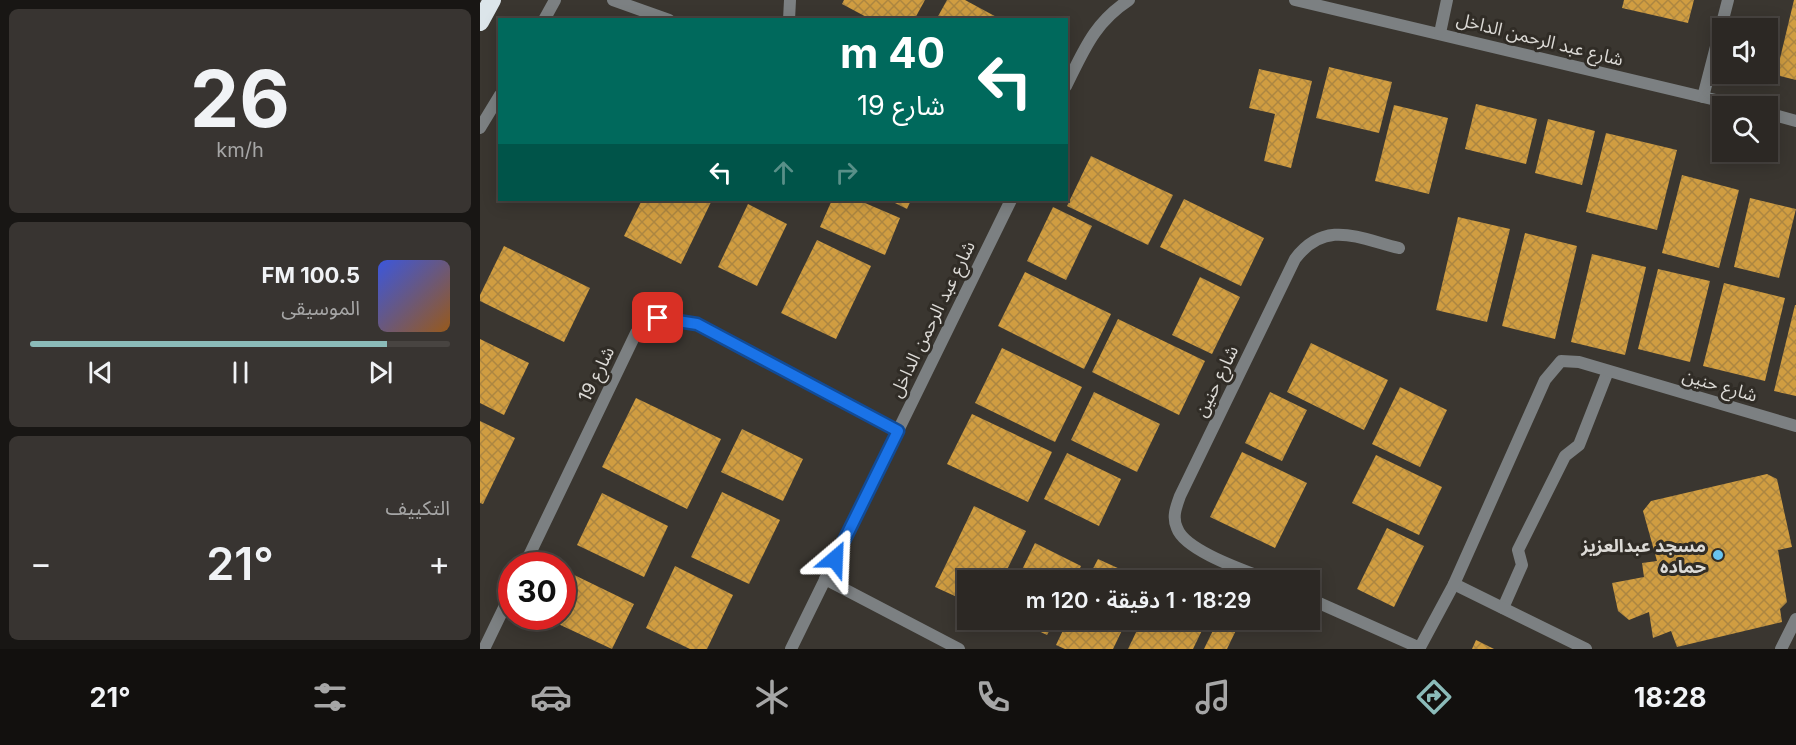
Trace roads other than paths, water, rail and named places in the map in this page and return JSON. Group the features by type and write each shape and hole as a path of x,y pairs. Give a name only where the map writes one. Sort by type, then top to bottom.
{"highway":[{"path":"480,22 492,0"}],"street":[{"path":"545,18 555,0"},
{"path":"613,0 663,18"},
{"path":"789,0 789,18"},
{"path":"1068,82 1091,36 1108,14 1129,0"},
{"name":"شارع عبد الرحمن الداخل","path":"1295,0 1712,99"},
{"path":"1440,33 1447,0"},
{"path":"1703,97 1728,0"},
{"path":"480,128 498,98"},
{"path":"1778,116 1796,121"},
{"name":"شارع عبد الرحمن الداخل","path":"791,649 1011,201"},
{"name":"شارع حنين","path":"1246,570 1200,550 1177,529 1174,514 1180,496 1295,259 1303,249 1314,240 1336,233 1399,248"},
{"name":"شارع 19","path":"531,552 636,333 658,318 697,324 898,431"},
{"name":"شارع حنين","path":"1320,603 1419,648 1454,584 1553,368 1561,361 1569,360 1796,426"},
{"path":"1503,608 1522,565 1518,550 1565,456 1580,445 1608,371"},
{"path":"825,579 959,649"},
{"path":"1454,584 1586,649"},
{"path":"1781,649 1796,619"},
{"path":"484,649 498,620"}],"place":[{"name":"مسجد عبدالعزيز حماده","path":"1718,555"}]}
